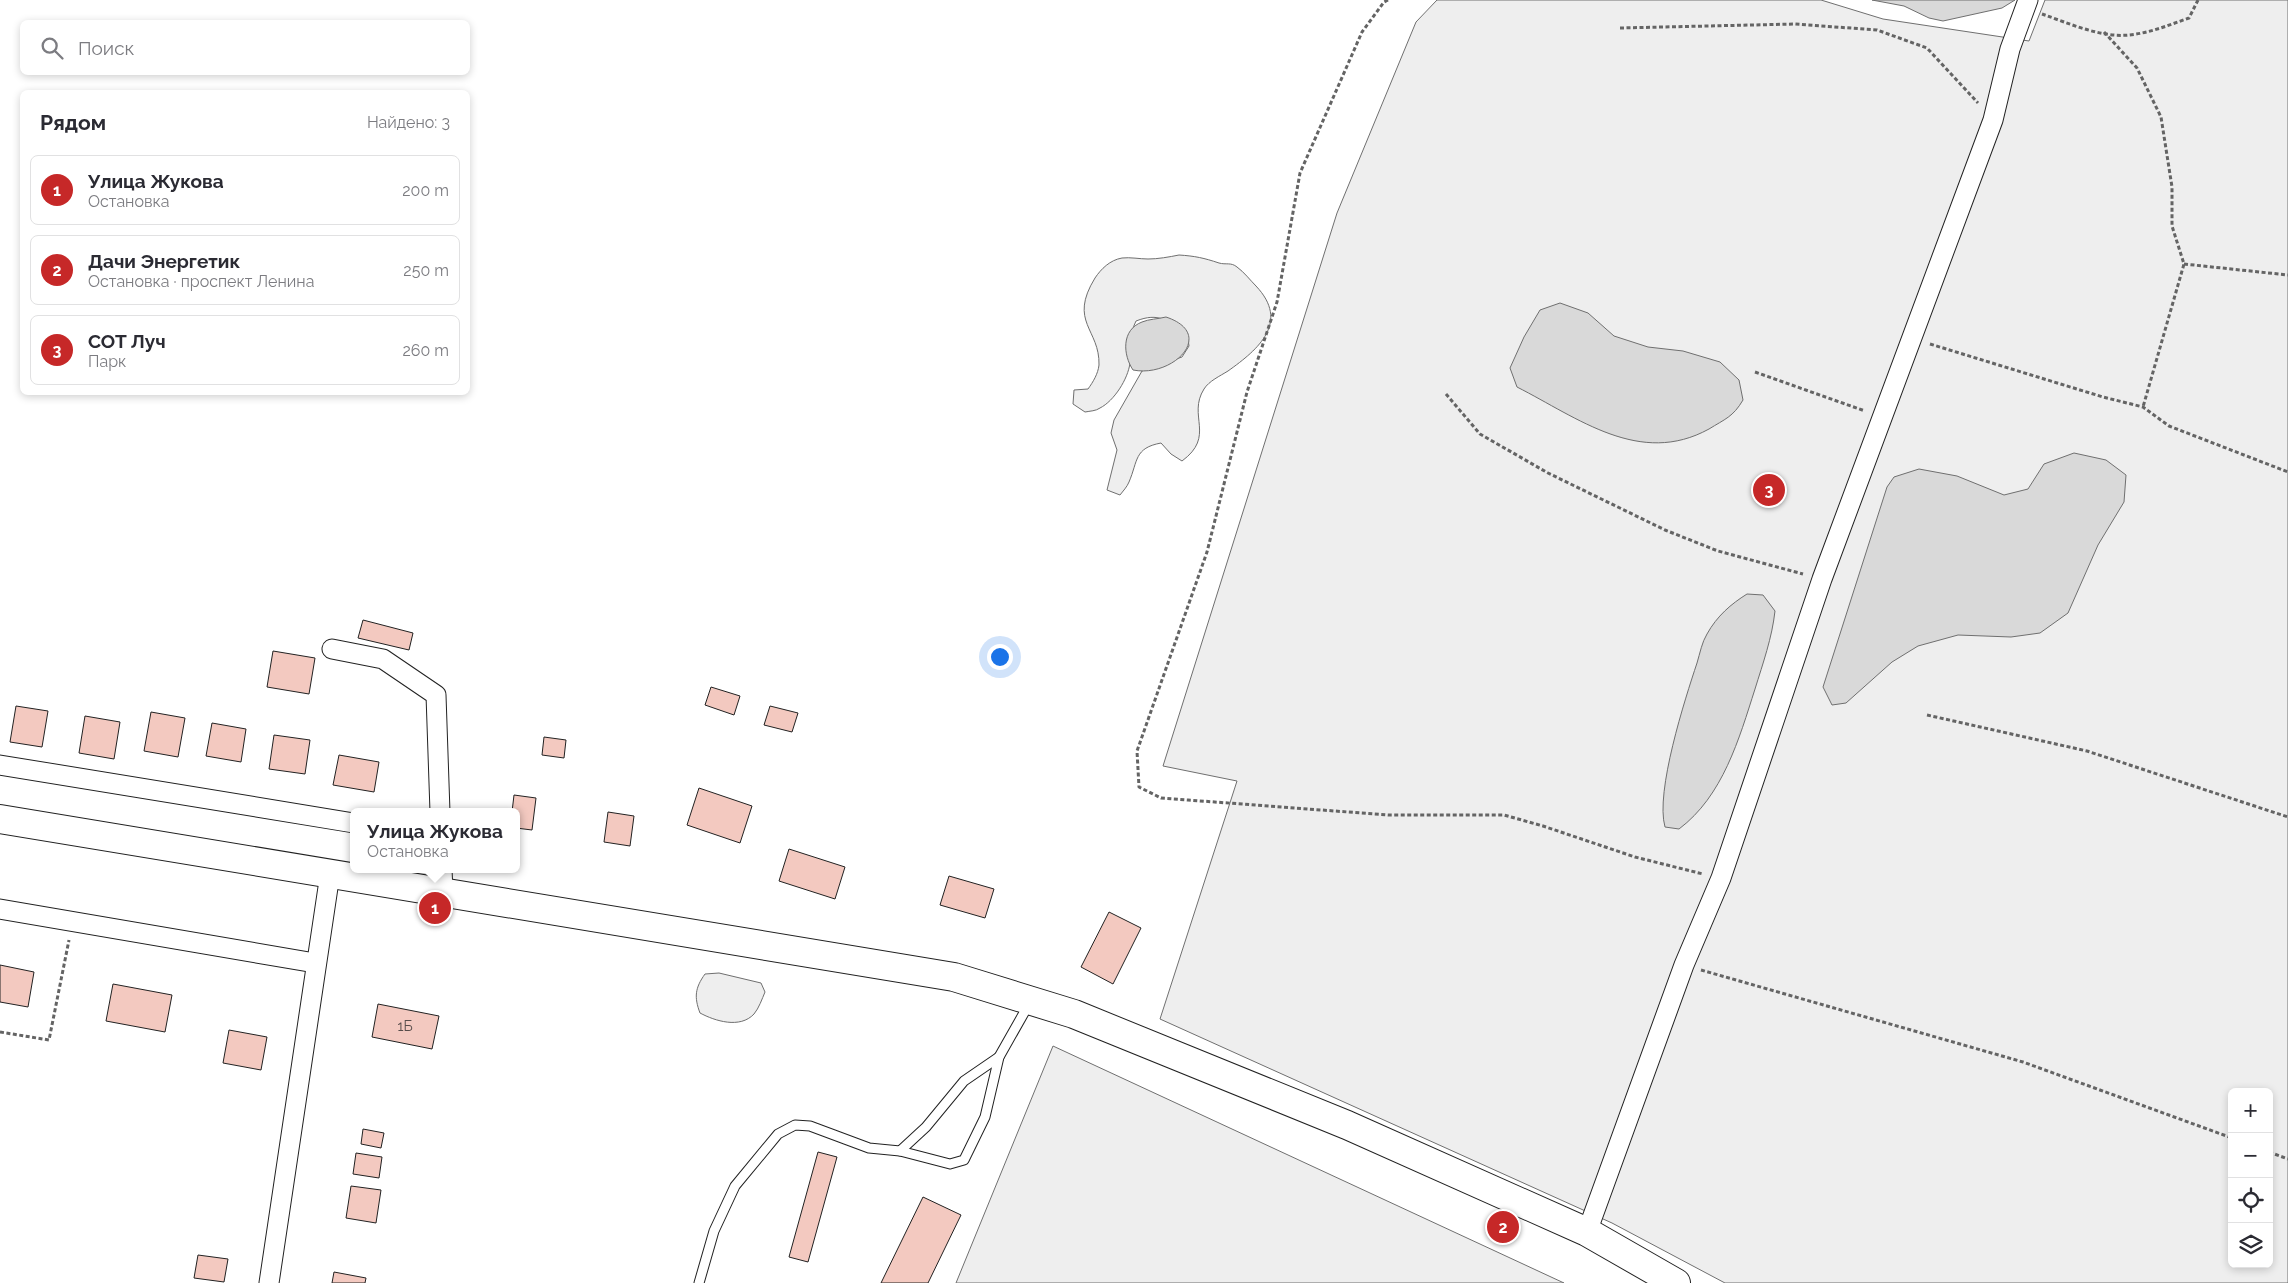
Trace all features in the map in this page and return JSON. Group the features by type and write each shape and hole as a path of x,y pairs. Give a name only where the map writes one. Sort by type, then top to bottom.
{"main road":[{"path":"0,820 330,874 442,881 954,977 1074,1014 1347,1125 1586,1232 1676,1283"}],"street":[{"path":"1586,1232 1684,965 1721,878 1822,579 1993,120 2010,50 2027,4"},
{"path":"332,649 383,659 436,695 440,808"},
{"path":"0,765 350,822"},
{"path":"269,1283 315,963 330,874"},
{"path":"0,909 315,963"}],"lane":[{"path":"699,1283 714,1231 735,1186 778,1134 796,1125 810,1126 869,1148 900,1151 950,1164 964,1160 985,1117 999,1057 1032,1000"},
{"path":"900,1151 926,1127 964,1081 999,1057"}],"path":[{"path":"1388,0 1384,2 1362,32 1300,173 1276,302 1247,392 1207,552 1137,752 1139,787 1161,798 1388,815 1504,815 1635,857 1721,878"},
{"path":"2027,4 2088,30 2127,35 2159,29 2189,18 2198,0"},
{"path":"1620,28 1795,24 1877,30 1927,48 1954,75 1993,120"},
{"path":"2104,32 2137,68 2161,116 2172,187 2172,226 2184,264 2143,407"},
{"path":"2184,264 2288,275"},
{"path":"1912,338 2103,397 2143,407 2169,426 2288,472"},
{"path":"1755,372 1883,418"},
{"path":"1446,394 1480,434 1582,489 1665,530 1718,551 1822,579"},
{"path":"1927,715 2087,751 2288,817"},
{"path":"0,1032 49,1040 73,921"},
{"path":"1684,965 2024,1062 2228,1137"},
{"path":"2273,1153 2288,1159"}],"shaded area":[{"path":"1437,0 1821,0 1883,19 2029,41 2045,0 2288,0 2288,1283 1725,1283 1612,1223 1160,1019 1237,781 1163,766 1337,213 1416,22"},
{"path":"1872,0 2015,0 2002,8 1943,21 1929,18 1904,6"},
{"path":"1179,255 1237,267 1266,299 1270,311 1270,323 1266,334 1250,354 1212,381 1204,389 1198,408 1199,434 1192,452 1182,461 1171,454 1161,443 1146,448 1138,456 1128,484 1120,495 1107,490 1117,450 1111,433 1114,420 1142,371 1182,357 1189,346 1187,332 1163,319 1151,317 1136,321 1131,337 1129,369 1123,382 1115,395 1105,405 1097,410 1085,412 1073,404 1074,390 1088,389 1099,365 1098,353 1087,324 1084,305 1087,293 1095,278 1110,263 1122,258 1152,259"},
{"path":"1560,303 1588,313 1614,336 1648,347 1683,351 1720,362 1739,380 1743,400 1732,414 1709,429 1683,439 1658,443 1634,441 1610,434 1563,412 1517,387 1510,368 1524,337 1540,310"},
{"path":"1166,317 1181,324 1188,334 1189,343 1184,353 1162,367 1148,371 1133,370 1126,350 1127,337 1130,331 1142,322"},
{"path":"2074,453 2106,460 2126,475 2124,502 2098,545 2068,613 2040,633 2011,637 1958,635 1918,646 1892,662 1846,703 1832,705 1823,687 1887,487 1894,477 1919,469 1957,476 2004,495 2028,489 2044,464"},
{"path":"1747,594 1763,595 1775,611 1767,650 1736,747 1718,783 1694,816 1679,829 1665,827 1663,811 1668,769 1679,721 1702,644 1720,616"},
{"path":"719,973 761,983 765,992 756,1012 748,1019 727,1022 713,1019 700,1013 696,997 699,984 705,974"},
{"path":"1053,1046 1564,1283 956,1283"}],"building":[{"path":"363,620 413,633 409,650 358,638"},
{"path":"273,651 315,658 309,694 267,687"},
{"path":"711,687 740,696 734,715 705,705"},
{"path":"16,706 48,711 42,747 10,742"},
{"path":"770,706 798,713 792,732 764,725"},
{"path":"151,712 185,718 178,757 144,751"},
{"path":"85,716 120,722 114,759 79,753"},
{"path":"212,723 246,729 241,762 206,756"},
{"path":"274,735 310,740 305,774 269,769"},
{"path":"544,737 566,740 564,758 542,755"},
{"path":"339,755 379,762 374,792 333,785"},
{"path":"699,788 752,806 740,843 687,825"},
{"path":"514,795 536,798 532,830 520,828 520,808 512,808"},
{"path":"608,812 634,816 630,846 604,842"},
{"path":"789,849 845,867 835,899 779,881"},
{"path":"949,876 994,889 985,918 940,905"},
{"path":"1109,912 1141,928 1113,984 1081,967"},
{"path":"0,965 34,972 28,1007 0,1002"},
{"path":"113,984 172,995 165,1032 106,1021"},
{"path":"378,1004 439,1016 432,1049 372,1037"},
{"path":"229,1030 267,1037 261,1070 223,1063"},
{"path":"363,1129 384,1133 381,1148 361,1144"},
{"path":"818,1152 837,1157 808,1262 789,1257"},
{"path":"356,1153 382,1157 379,1178 353,1174"},
{"path":"351,1186 381,1190 376,1223 346,1218"},
{"path":"923,1197 961,1215 928,1283 881,1283"},
{"path":"198,1255 228,1259 224,1282 194,1278"},
{"path":"334,1272 366,1278 365,1283 332,1283"}],"place":[{"name":"СОТ Луч","path":"1769,490"},
{"name":"Улица Жукова","path":"435,908"},
{"name":"Дачи Энергетик","path":"1503,1227"}]}
